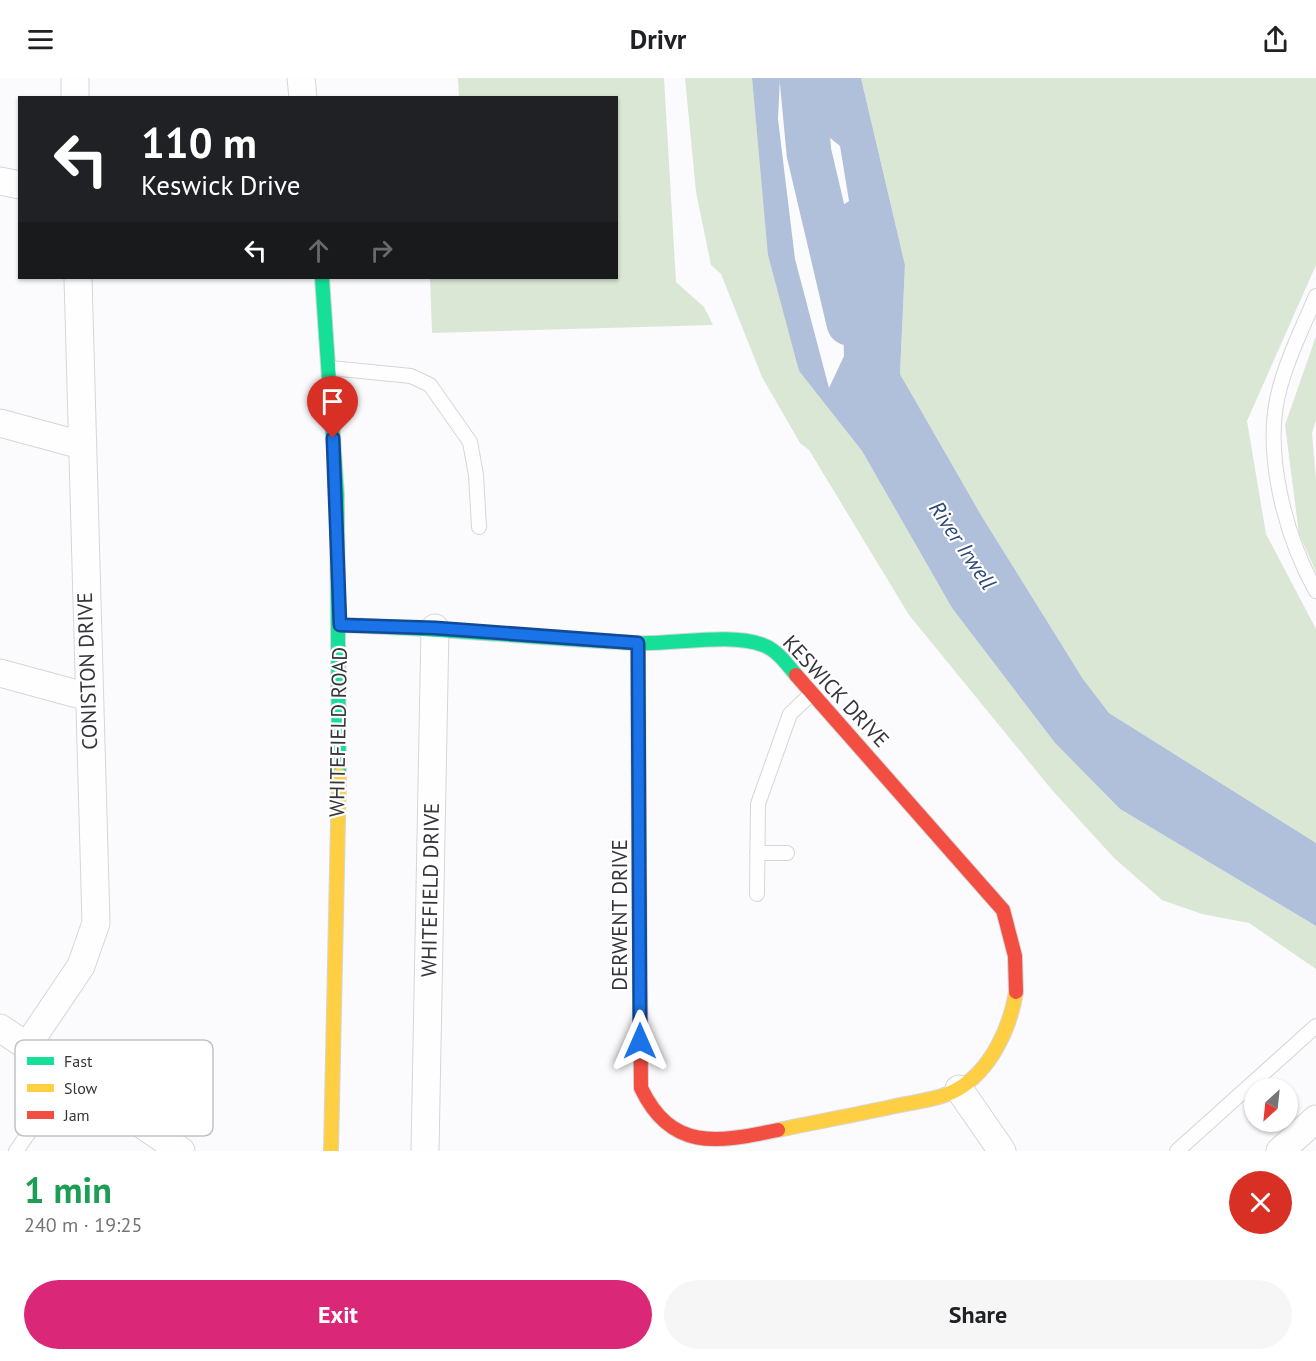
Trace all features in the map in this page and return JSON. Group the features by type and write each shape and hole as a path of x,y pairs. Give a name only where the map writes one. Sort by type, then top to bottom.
{"street":[{"path":"75,78 75,96"},
{"path":"301,78 303,96"},
{"path":"0,180 18,184"},
{"name":"CONISTON DRIVE","path":"31,1040 81,966 96,923 78,279"},
{"name":"WHITEFIELD ROAD","path":"322,279 331,368 340,625 331,1151"},
{"path":"0,423 81,446"},
{"name":"KESWICK DRIVE","path":"340,625 435,628 638,643 743,640 764,645 779,655 1003,910 1013,944 1017,974 1010,1014 992,1053 959,1089"},
{"name":"WHITEFIELD DRIVE","path":"425,1151 435,628"},
{"name":"DERWENT DRIVE","path":"638,643 641,1088 656,1117 672,1132 688,1140 716,1143 930,1099 959,1089"},
{"path":"0,673 88,697"},
{"path":"0,1028 18,1040"},
{"path":"959,1089 1002,1151"},
{"path":"1280,1151 1316,1119"},
{"path":"159,1136 181,1151"}],"lane":[{"path":"1316,296 1287,363 1278,397 1275,424 1282,501 1295,550 1316,591"},
{"path":"331,368 411,376 430,385 470,442 476,476 479,527"},
{"path":"758,894 758,804 790,714 813,691"},
{"path":"757,853 787,853"},
{"path":"1177,1151 1316,1026"},
{"path":"16,1151 26,1136"}],"green space":[{"path":"458,78 664,78 676,282 704,307 713,325 432,333 430,279 618,279 618,96 459,96"},
{"path":"685,78 752,78 759,150 799,371 862,451 952,608 1055,743 1120,809 1316,926 1316,969 1249,923 1202,914 1162,900 1114,858 1052,790 909,615 809,450 800,443 762,377 721,274 711,265 696,192"},
{"path":"861,78 1316,78 1316,265 1247,421 1266,534 1316,629 1316,843 1109,713 1083,679 981,515 900,374 905,265"},
{"path":"1316,336 1316,420 1312,433 1316,480 1316,572 1299,534 1285,425"}],"water":[{"path":"752,78 780,78 778,119 795,259 829,388 844,356 843,326 833,282 837,246 831,213 849,201 840,146 813,124 795,86 798,78 861,78 905,265 900,374 981,515 1083,679 1109,713 1316,843 1316,926 1120,809 1055,743 952,608 862,451 799,371 768,255"}],"waterway":[{"name":"River Irwell","path":"802,78 809,153 849,323"}],"traffic: fast":[{"path":"322,279 337,495 339,775"},
{"path":"340,625 636,643 734,639 768,647 796,675"}],"traffic: slow":[{"path":"638,643 639,864"},
{"path":"331,1151 339,775"},
{"path":"778,1130 926,1100 958,1089 980,1071 997,1047 1009,1020 1016,992"}],"traffic: jam":[{"path":"796,675 1003,910 1015,956 1016,992"},
{"path":"639,864 641,1088 653,1108 666,1123 697,1138 735,1138 778,1130"}],"route":[{"path":"333,438 340,625 435,628 638,643 640,1041"}]}
